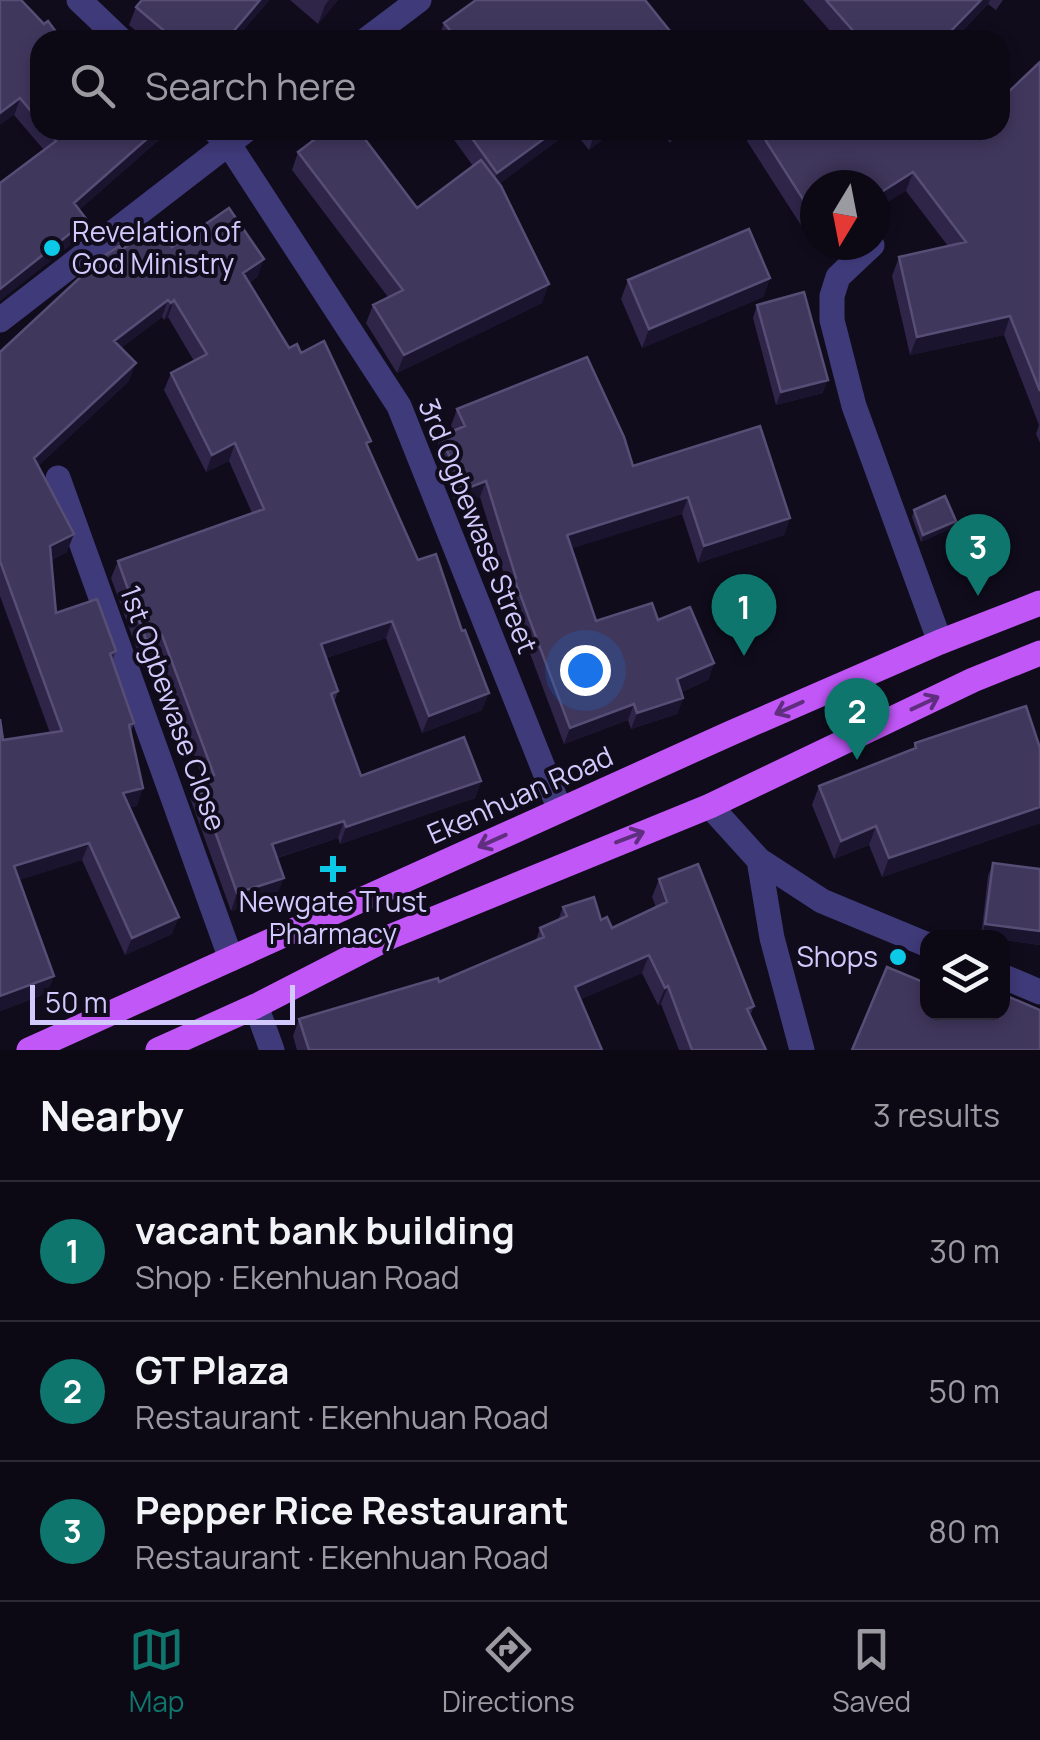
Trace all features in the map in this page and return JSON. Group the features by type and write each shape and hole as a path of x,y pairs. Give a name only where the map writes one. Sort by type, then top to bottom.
{"main road":[{"name":"Ekenhuan Road","path":"29,1050 560,810 940,642 1040,603"},
{"path":"158,1050 256,1006 392,936 710,806 974,680 1040,653"}],"street":[{"path":"80,0 111,30"},
{"path":"380,30 420,0"},
{"path":"0,320 222,140"},
{"name":"3rd Ogbewase Street","path":"233,140 399,406 560,810"},
{"path":"855,260 838,276 832,296 832,320 854,406 940,642"},
{"name":"1st Ogbewase Close","path":"58,478 231,959"},
{"path":"710,806 759,860 822,901 920,942"},
{"path":"759,860 772,938 802,1050"},
{"path":"1010,979 1040,992"},
{"path":"256,1006 272,1050"}],"building":[{"path":"0,0 21,0 55,30 30,30 30,110 20,98 0,113"},
{"path":"142,0 260,0 234,30 163,30 136,7"},
{"path":"476,0 645,0 669,30 450,30 444,23"},
{"path":"826,0 981,0 952,30 852,30"},
{"path":"1040,62 1040,391 1010,316 917,337 899,257 966,242 913,172 890,187 890,170 800,170 800,194 765,140 1010,140 1010,90"},
{"path":"146,140 74,203 87,220 0,289 0,183 56,141"},
{"path":"314,140 366,140 417,208 481,160 501,186 549,284 404,355 373,305 403,290 298,152"},
{"path":"473,140 542,140 497,173"},
{"path":"229,208 264,259 243,273 289,348 297,344 301,353 324,341 371,441 366,443 418,560 436,554 462,631 465,630 489,693 429,716 392,621 321,644 338,691 331,694 361,776 464,737 481,781 346,827 344,821 272,844 284,878 237,893 197,781 214,775 162,635 146,640 118,561 264,509 235,443 212,455 171,373 207,354 174,300 168,300 114,341 136,363 34,458 74,534 50,546 56,613 97,599 116,651 110,654 134,723 129,725 143,788 123,793 179,917 132,938 89,843 14,866 54,976 0,996 0,719 3,740 62,731 0,561 0,352 101,258 119,246 122,250 153,224 172,247"},
{"path":"749,229 770,278 649,329 628,280"},
{"path":"804,292 828,380 781,392 757,305"},
{"path":"587,357 633,466 760,426 790,518 704,546 688,497 567,535 596,621 652,603 658,620 690,607 714,663 677,679 683,698 637,713 634,704 570,728 514,578 486,481 463,490 441,436 465,426 457,409"},
{"path":"945,496 956,521 923,535 914,510"},
{"path":"1026,706 1040,748 1040,807 889,858 876,826 841,841 819,786 916,748 915,743"},
{"path":"993,863 1040,869 1040,931 985,924"},
{"path":"698,864 754,1006 747,1009 766,1050 692,1050 668,986 665,988 649,955 575,987 602,1050 309,1050 299,1019 438,978 439,982 544,937 540,928 567,916 563,907 594,897 601,920 607,917 612,928 667,902 659,879"},
{"path":"887,967 920,981 920,1020 1010,1020 1010,997 1040,1010 1040,1050 852,1050"}],"place":[{"name":"Revelation of God Ministry","path":"52,248"},
{"name":"Pepper Rice Restaurant","path":"978,596"},
{"name":"vacant bank building","path":"744,656"},
{"name":"GT Plaza","path":"857,760"},
{"name":"Newgate Trust Pharmacy","path":"333,869"},
{"name":"Shops","path":"898,957"}]}
